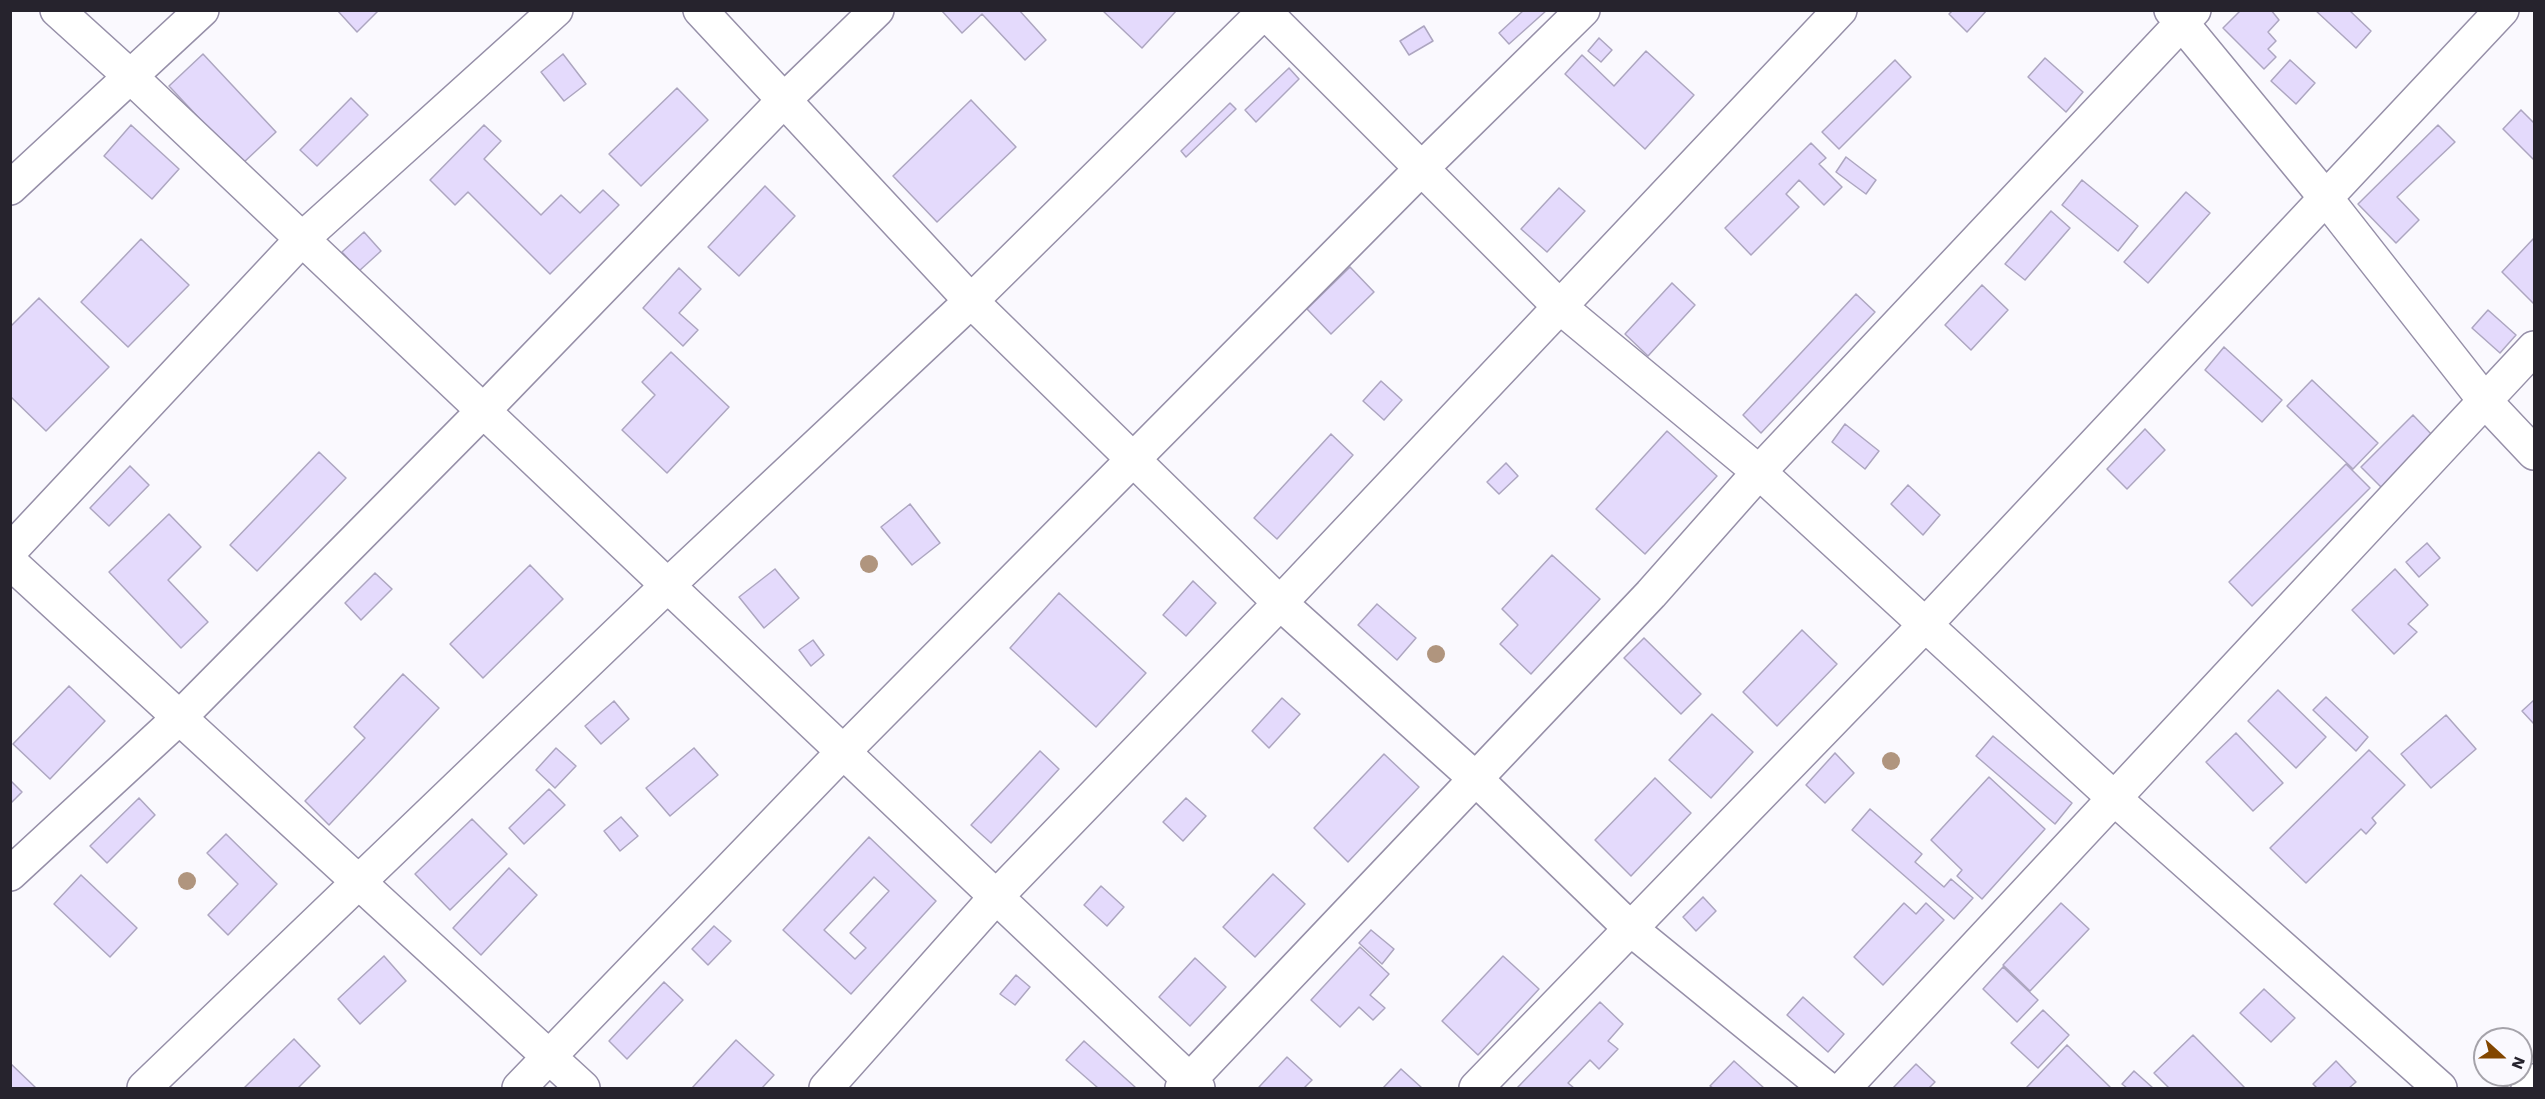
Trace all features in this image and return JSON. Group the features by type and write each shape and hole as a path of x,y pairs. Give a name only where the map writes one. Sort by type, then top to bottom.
{"street":[{"path":"57,10 302,239 1190,1086 1651,594 1759,472 2182,14 2486,401 2535,453"},
{"path":"10,188 202,10"},
{"path":"10,551 302,239 556,10"},
{"path":"700,10 971,301 1280,603 1477,780 1632,930 1826,1089"},
{"path":"10,874 180,717 483,411 784,100 877,10"},
{"path":"519,1089 842,753 1421,169 1583,10"},
{"path":"826,1089 995,898 1280,603 1840,10"},
{"path":"1476,1089 1924,626 2502,10"},
{"path":"144,1089 667,586 971,301 1265,11 1560,307 1759,472 1924,626 2440,1089"},
{"path":"1844,1089 2535,348"},
{"path":"10,562 583,1089"},
{"path":"2528,1089 2535,1081"}],"building":[{"path":"337,10 379,10 357,32"},
{"path":"1019,10 1046,40 1025,60 982,14 962,33 942,11"},
{"path":"1102,10 1177,10 1142,48"},
{"path":"1524,10 1547,10 1509,44 1499,33"},
{"path":"1953,10 1987,10 1967,32 1949,14"},
{"path":"2241,10 2271,10 2279,20 2268,32 2276,41 2268,49 2276,57 2264,69 2223,28"},
{"path":"2315,10 2349,10 2371,31 2356,48"},
{"path":"1424,26 1433,41 1409,55 1400,41"},
{"path":"1599,38 1612,50 1601,62 1588,51"},
{"path":"1646,51 1694,95 1645,149 1565,74 1582,55 1614,86"},
{"path":"203,54 276,132 242,164 169,86"},
{"path":"563,54 586,84 564,101 541,72"},
{"path":"2045,58 2083,92 2066,112 2028,77"},
{"path":"1895,60 1911,77 1839,149 1822,132"},
{"path":"2290,60 2315,83 2296,104 2271,81"},
{"path":"1289,68 1299,79 1256,122 1245,110"},
{"path":"677,88 708,120 641,186 609,154"},
{"path":"351,98 368,115 317,166 300,150"},
{"path":"971,100 1016,147 937,222 893,176"},
{"path":"1230,103 1236,109 1186,157 1181,151"},
{"path":"2521,110 2534,123 2534,160 2503,129"},
{"path":"131,125 179,169 152,199 104,156"},
{"path":"484,125 501,141 484,159 541,215 561,195 580,213 603,190 619,205 550,274 468,192 455,205 430,180"},
{"path":"2438,125 2455,142 2397,197 2419,220 2396,243 2358,204"},
{"path":"1811,143 1826,158 1819,164 1842,187 1824,205 1799,180 1786,194 1799,207 1751,255 1725,228"},
{"path":"1846,157 1876,180 1866,194 1836,172"},
{"path":"2082,180 2138,226 2118,251 2062,205"},
{"path":"765,186 795,216 739,276 708,247"},
{"path":"1559,188 1585,211 1547,252 1521,229"},
{"path":"2186,192 2210,213 2148,283 2124,262"},
{"path":"2051,211 2070,228 2025,280 2005,264"},
{"path":"364,232 381,251 359,271 342,252"},
{"path":"2534,238 2534,304 2502,272"},
{"path":"141,239 189,285 128,347 81,302"},
{"path":"1350,267 1374,292 1331,334 1307,309"},
{"path":"679,268 701,289 679,313 698,330 683,346 643,308"},
{"path":"1672,283 1695,305 1648,356 1625,334"},
{"path":"1982,285 2008,310 1971,350 1945,325"},
{"path":"1856,294 1875,312 1761,433 1743,415"},
{"path":"39,298 109,367 46,431 10,396 10,327"},
{"path":"2488,310 2516,335 2500,353 2472,328"},
{"path":"2224,347 2282,400 2262,422 2205,370"},
{"path":"671,352 729,407 667,473 622,430 655,395 642,382"},
{"path":"2312,380 2378,443 2353,469 2287,406"},
{"path":"1381,381 1402,400 1384,420 1363,401"},
{"path":"2413,415 2434,437 2383,489 2361,467"},
{"path":"1845,424 1879,451 1865,469 1832,442"},
{"path":"2145,429 2165,450 2127,489 2107,469"},
{"path":"1667,431 1717,476 1645,554 1596,509"},
{"path":"1331,434 1353,455 1277,539 1254,518"},
{"path":"319,452 346,478 257,571 230,545"},
{"path":"1506,463 1518,476 1499,494 1487,482"},
{"path":"2346,464 2370,488 2252,606 2229,582"},
{"path":"130,466 149,485 109,526 90,508"},
{"path":"1908,485 1940,515 1923,535 1891,504"},
{"path":"910,504 940,543 912,565 881,527"},
{"path":"169,514 201,547 168,580 208,622 181,648 109,572"},
{"path":"2427,543 2440,558 2419,577 2406,562"},
{"path":"1552,555 1600,599 1531,674 1500,644 1518,625 1502,609"},
{"path":"530,565 563,599 483,678 450,644"},
{"path":"775,569 799,598 764,628 739,597"},
{"path":"2395,569 2428,605 2408,624 2417,632 2394,654 2352,610"},
{"path":"375,573 392,589 361,620 345,603"},
{"path":"1193,581 1216,603 1186,636 1163,615"},
{"path":"1059,593 1146,673 1096,727 1010,648"},
{"path":"1377,604 1416,638 1397,660 1358,625"},
{"path":"1802,630 1837,664 1777,726 1743,692"},
{"path":"1644,638 1701,694 1681,714 1624,658"},
{"path":"813,640 824,655 811,666 799,650"},
{"path":"403,674 439,708 329,825 305,801 365,738 354,727"},
{"path":"69,686 105,721 50,779 13,744"},
{"path":"2278,690 2326,737 2296,768 2248,721"},
{"path":"2326,697 2368,737 2356,751 2313,710"},
{"path":"1282,698 1300,714 1269,748 1252,731"},
{"path":"2534,700 2534,724 2522,711"},
{"path":"614,701 629,719 601,744 585,726"},
{"path":"1712,714 1753,752 1711,798 1669,760"},
{"path":"2446,715 2476,749 2431,788 2401,754"},
{"path":"2236,733 2283,783 2253,811 2206,762"},
{"path":"1993,736 2072,803 2055,824 1976,756"},
{"path":"556,748 576,766 555,788 536,770"},
{"path":"694,748 718,775 670,816 646,788"},
{"path":"2369,750 2405,785 2372,818 2376,823 2366,834 2361,829 2306,883 2270,848"},
{"path":"1040,751 1059,769 991,843 971,825"},
{"path":"1835,753 1854,773 1825,803 1806,785"},
{"path":"1384,754 1419,787 1348,862 1314,828"},
{"path":"1989,777 2045,829 1982,899 1957,876 1962,870 1931,840"},
{"path":"1655,778 1691,813 1631,876 1595,840"},
{"path":"10,780 22,792 10,804"},
{"path":"549,789 565,805 524,844 509,828"},
{"path":"139,798 155,815 107,863 90,846"},
{"path":"1186,798 1206,816 1183,841 1163,822"},
{"path":"1870,809 1922,854 1915,862 1944,887 1951,879 1973,898 1954,919 1852,830"},
{"path":"621,817 638,836 620,851 604,831"},
{"path":"472,819 507,854 450,910 415,874"},
{"path":"226,834 277,884 228,935 208,915 238,884 207,853"},
{"path":"869,837 936,901 851,994 783,930","holes":["874,877 889,891 850,933 866,948 855,959 824,930"]},
{"path":"509,868 537,895 481,955 453,928"},
{"path":"1273,874 1305,904 1255,957 1223,927"},
{"path":"81,875 137,928 110,957 54,904"},
{"path":"1101,886 1124,907 1107,926 1084,905"},
{"path":"1703,897 1716,911 1696,931 1683,917"},
{"path":"1904,903 1916,914 1926,903 1944,920 1883,985 1854,957"},
{"path":"2061,903 2089,929 2030,991 2003,965"},
{"path":"714,926 731,941 708,965 692,949"},
{"path":"1371,930 1394,949 1382,964 1359,943"},
{"path":"1360,947 1389,974 1370,995 1385,1008 1373,1020 1359,1007 1340,1027 1311,1000"},
{"path":"384,956 406,981 360,1024 338,999"},
{"path":"1503,956 1539,989 1478,1055 1442,1021"},
{"path":"1195,958 1226,987 1190,1026 1159,997"},
{"path":"2003,967 2038,1000 2017,1022 1983,989"},
{"path":"1016,975 1030,987 1015,1005 1000,994"},
{"path":"664,982 683,1000 627,1059 609,1041"},
{"path":"2264,989 2295,1018 2271,1042 2240,1013"},
{"path":"1803,997 1844,1034 1828,1052 1787,1015"},
{"path":"1600,1002 1623,1024 1608,1041 1618,1049 1599,1069 1590,1060 1568,1083 1574,1088 1517,1088"},
{"path":"2043,1010 2069,1035 2038,1068 2011,1043"},
{"path":"2193,1035 2245,1088 2169,1088 2154,1073"},
{"path":"294,1039 320,1066 298,1088 244,1088"},
{"path":"736,1040 774,1075 762,1088 692,1088"},
{"path":"1084,1041 1135,1087 1098,1088 1066,1060"},
{"path":"2067,1045 2110,1087 2109,1088 2026,1088"},
{"path":"1287,1057 1312,1080 1304,1088 1259,1087"},
{"path":"1734,1061 1764,1088 1713,1088 1710,1086"},
{"path":"2336,1061 2356,1082 2349,1088 2317,1088 2313,1084"},
{"path":"10,1063 36,1088 10,1088"},
{"path":"1916,1064 1935,1082 1929,1088 1893,1088"},
{"path":"1401,1069 1422,1088 1383,1088"},
{"path":"2134,1071 2153,1088 2127,1088 2122,1084"}]}
